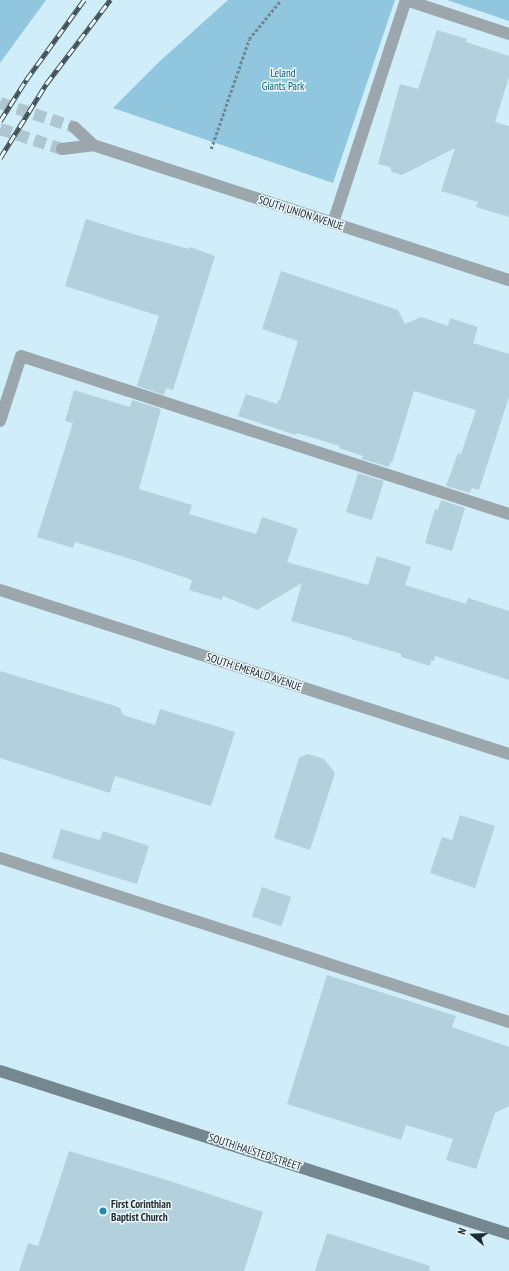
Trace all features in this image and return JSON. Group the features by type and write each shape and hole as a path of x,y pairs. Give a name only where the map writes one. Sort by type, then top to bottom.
{"main road":[{"name":"SOUTH HALSTED STREET","path":"0,1071 509,1234"}],"street":[{"path":"333,223 406,0 509,34"},
{"name":"SOUTH UNION AVENUE","path":"74,127 93,146"},
{"name":"SOUTH UNION AVENUE","path":"62,149 93,146 509,280"},
{"path":"0,421 22,356 509,514"},
{"name":"SOUTH EMERALD AVENUE","path":"0,590 509,754"},
{"path":"0,858 509,1022"}],"path":[{"path":"211,149 249,39 281,0"}],"green space":[{"path":"0,0 46,0 0,63"},
{"name":"Leland Giants Park","path":"228,0 395,0 333,183 113,108 160,61"},
{"path":"447,0 509,0 509,21"}],"building":[{"path":"437,30 467,39 466,42 509,56 509,77 495,122 509,126 509,217 476,207 478,202 441,191 455,148 402,175 392,172 390,167 378,164 400,84 418,89"},
{"path":"86,219 133,234 189,249 190,247 215,256 173,390 166,388 164,395 137,386 159,316 65,286"},
{"path":"281,271 398,310 405,324 421,317 448,326 450,318 478,327 473,343 509,354 509,397 479,490 472,488 470,493 446,486 458,453 461,454 476,410 414,391 392,463 390,462 389,467 362,459 363,456 339,448 340,446 297,433 296,435 238,416 246,394 277,404 279,399 280,400 298,341 262,329"},
{"path":"74,390 130,407 132,400 161,409 139,489 192,505 189,514 256,534 262,517 298,529 287,562 368,585 377,556 411,567 405,585 466,604 468,598 509,611 509,680 435,656 434,661 431,660 430,666 401,657 401,654 291,621 302,583 257,610 223,596 222,600 189,590 192,580 137,561 75,542 73,548 37,537 73,423 65,421"},
{"path":"358,473 384,481 372,520 346,512"},
{"path":"441,500 465,508 452,551 425,543 435,509 438,510"},
{"path":"0,671 112,705 120,708 123,715 155,725 160,709 235,732 211,806 115,776 110,793 0,758"},
{"path":"308,754 324,759 335,773 310,850 274,838 299,758"},
{"path":"460,815 495,826 475,888 430,873 442,837 452,840"},
{"path":"61,829 100,840 103,831 149,846 137,884 52,858"},
{"path":"262,887 291,897 281,926 252,916"},
{"path":"327,975 456,1016 452,1027 509,1047 509,1106 495,1113 476,1169 446,1160 453,1139 406,1125 401,1140 287,1104"},
{"path":"69,1151 167,1180 263,1212 244,1271 19,1271 28,1243 38,1246"},
{"path":"327,1233 430,1266 429,1271 315,1271"}],"tunnel":[{"path":"0,103 74,127"},
{"path":"0,129 62,149"}],"railway":[{"path":"0,121 26,80 84,0"},
{"path":"0,158 46,84 110,0"}],"place":[{"name":"First Corinthian Baptist Church","path":"103,1211"}]}
